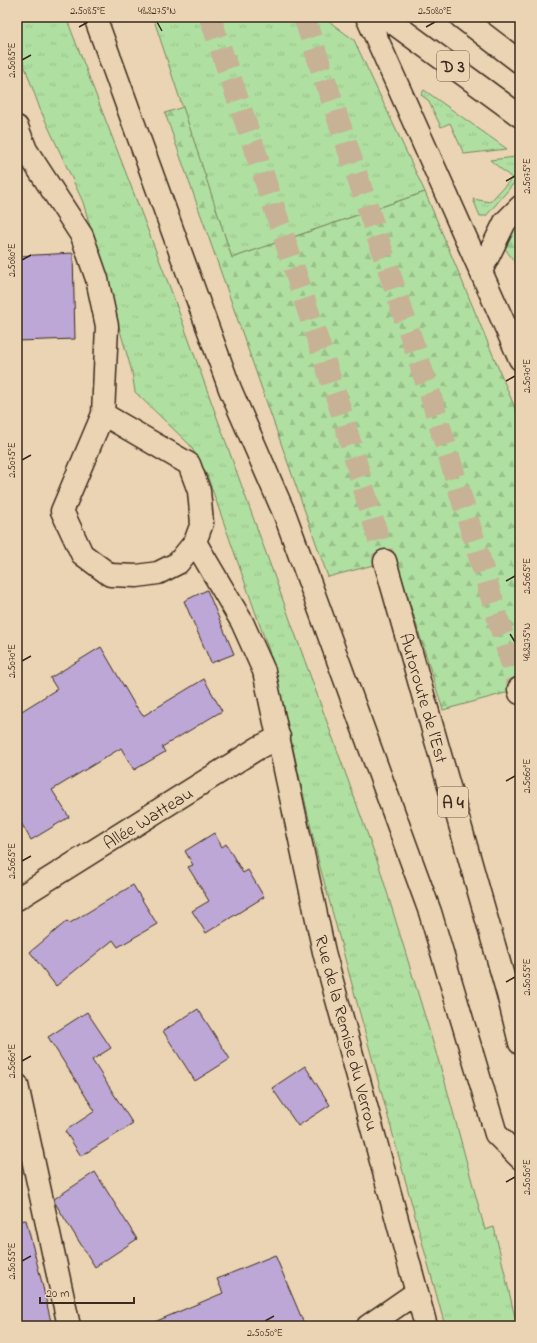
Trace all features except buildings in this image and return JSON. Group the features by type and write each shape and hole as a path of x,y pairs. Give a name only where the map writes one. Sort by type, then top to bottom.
{"main road":[{"path":"95,17 230,389 285,515 430,912 496,1134 520,1158"},
{"path":"367,17 482,271 520,359"},
{"name":"D 3","path":"386,17 520,116"},
{"name":"D 3","path":"461,17 520,62"},
{"path":"17,126 26,150 82,236 97,280 106,326 103,414 62,511 82,554 110,575 138,576 158,573 178,563 195,542 202,523 199,492 189,464 103,414"},
{"path":"482,271 505,222 520,207"},
{"name":"Rue de la Remise du Verrou","path":"195,542 242,622 264,671 324,952 426,1326"},
{"name":"Autoroute de l’Est","path":"385,561 508,994 520,1043"},
{"name":"Allée Watteau","path":"17,899 252,752 279,737"},
{"path":"17,1085 69,1326"},
{"path":"368,1326 417,1292"}],"green space":[{"path":"17,17 66,17 172,293 379,866 445,1082 485,1230 494,1227 517,1326 445,1326 319,863 274,665 207,475 190,445 135,392 132,372 83,202 40,109 17,45"},
{"path":"153,17 323,17 354,40 425,192 232,258"},
{"path":"424,90 507,149 464,154 450,123 441,127 428,100 421,95"},
{"path":"183,107 232,258 425,192 520,420 520,689 443,710 396,559 328,577 165,113"},
{"path":"516,157 520,160 520,176 486,216 480,216 473,199 490,202 512,178 490,160"},
{"path":"520,219 520,274 514,261 504,247 513,227"}],"tunnel":[{"path":"210,17 341,411 385,561"},
{"path":"304,17 432,400 519,689"}]}
